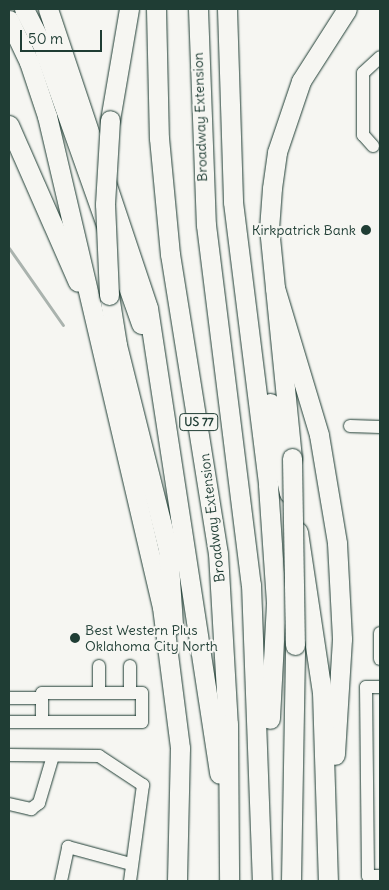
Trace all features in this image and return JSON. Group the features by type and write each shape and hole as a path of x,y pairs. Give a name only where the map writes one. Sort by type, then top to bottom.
{"highway":[{"path":"24,9 42,44 159,380"},
{"path":"48,9 133,254 148,308 229,837"},
{"path":"129,9 120,57 105,204 109,294 117,345 168,549 174,598 171,654"},
{"name":"Broadway Extension","path":"156,9 159,138 170,254 218,554 227,690 228,881"},
{"name":"Broadway Extension","path":"198,9 206,225 252,594 262,873"},
{"path":"227,9 230,145 242,283 268,485 276,603 262,873"},
{"path":"291,881 294,645 292,458 270,229 277,152 301,82 346,9"},
{"path":"9,20 47,116 88,303 171,654 180,748 177,881"},
{"path":"9,125 88,303"},
{"path":"242,283 308,583 322,692 328,881"},
{"path":"275,288 319,435 337,543 342,639 328,836"}],"street":[{"path":"373,146 363,135 363,73 374,68 380,57"},
{"path":"350,426 380,427"},
{"path":"380,633 380,659"},
{"path":"99,666 99,692"},
{"path":"130,666 130,692"},
{"path":"378,881 379,876 368,876 366,687 380,687"},
{"path":"9,722 42,722 142,722 142,692 42,693 42,722"},
{"path":"9,698 42,698"},
{"path":"9,756 99,756 143,785 143,810 131,864 130,881"},
{"path":"9,804 31,809 39,803 53,756"},
{"path":"61,881 68,847 131,864"}],"waterway":[{"path":"9,248 63,325"}],"place":[{"name":"Kirkpatrick Bank","path":"366,230"},
{"name":"Best Western Plus Oklahoma City North","path":"75,638"}]}
